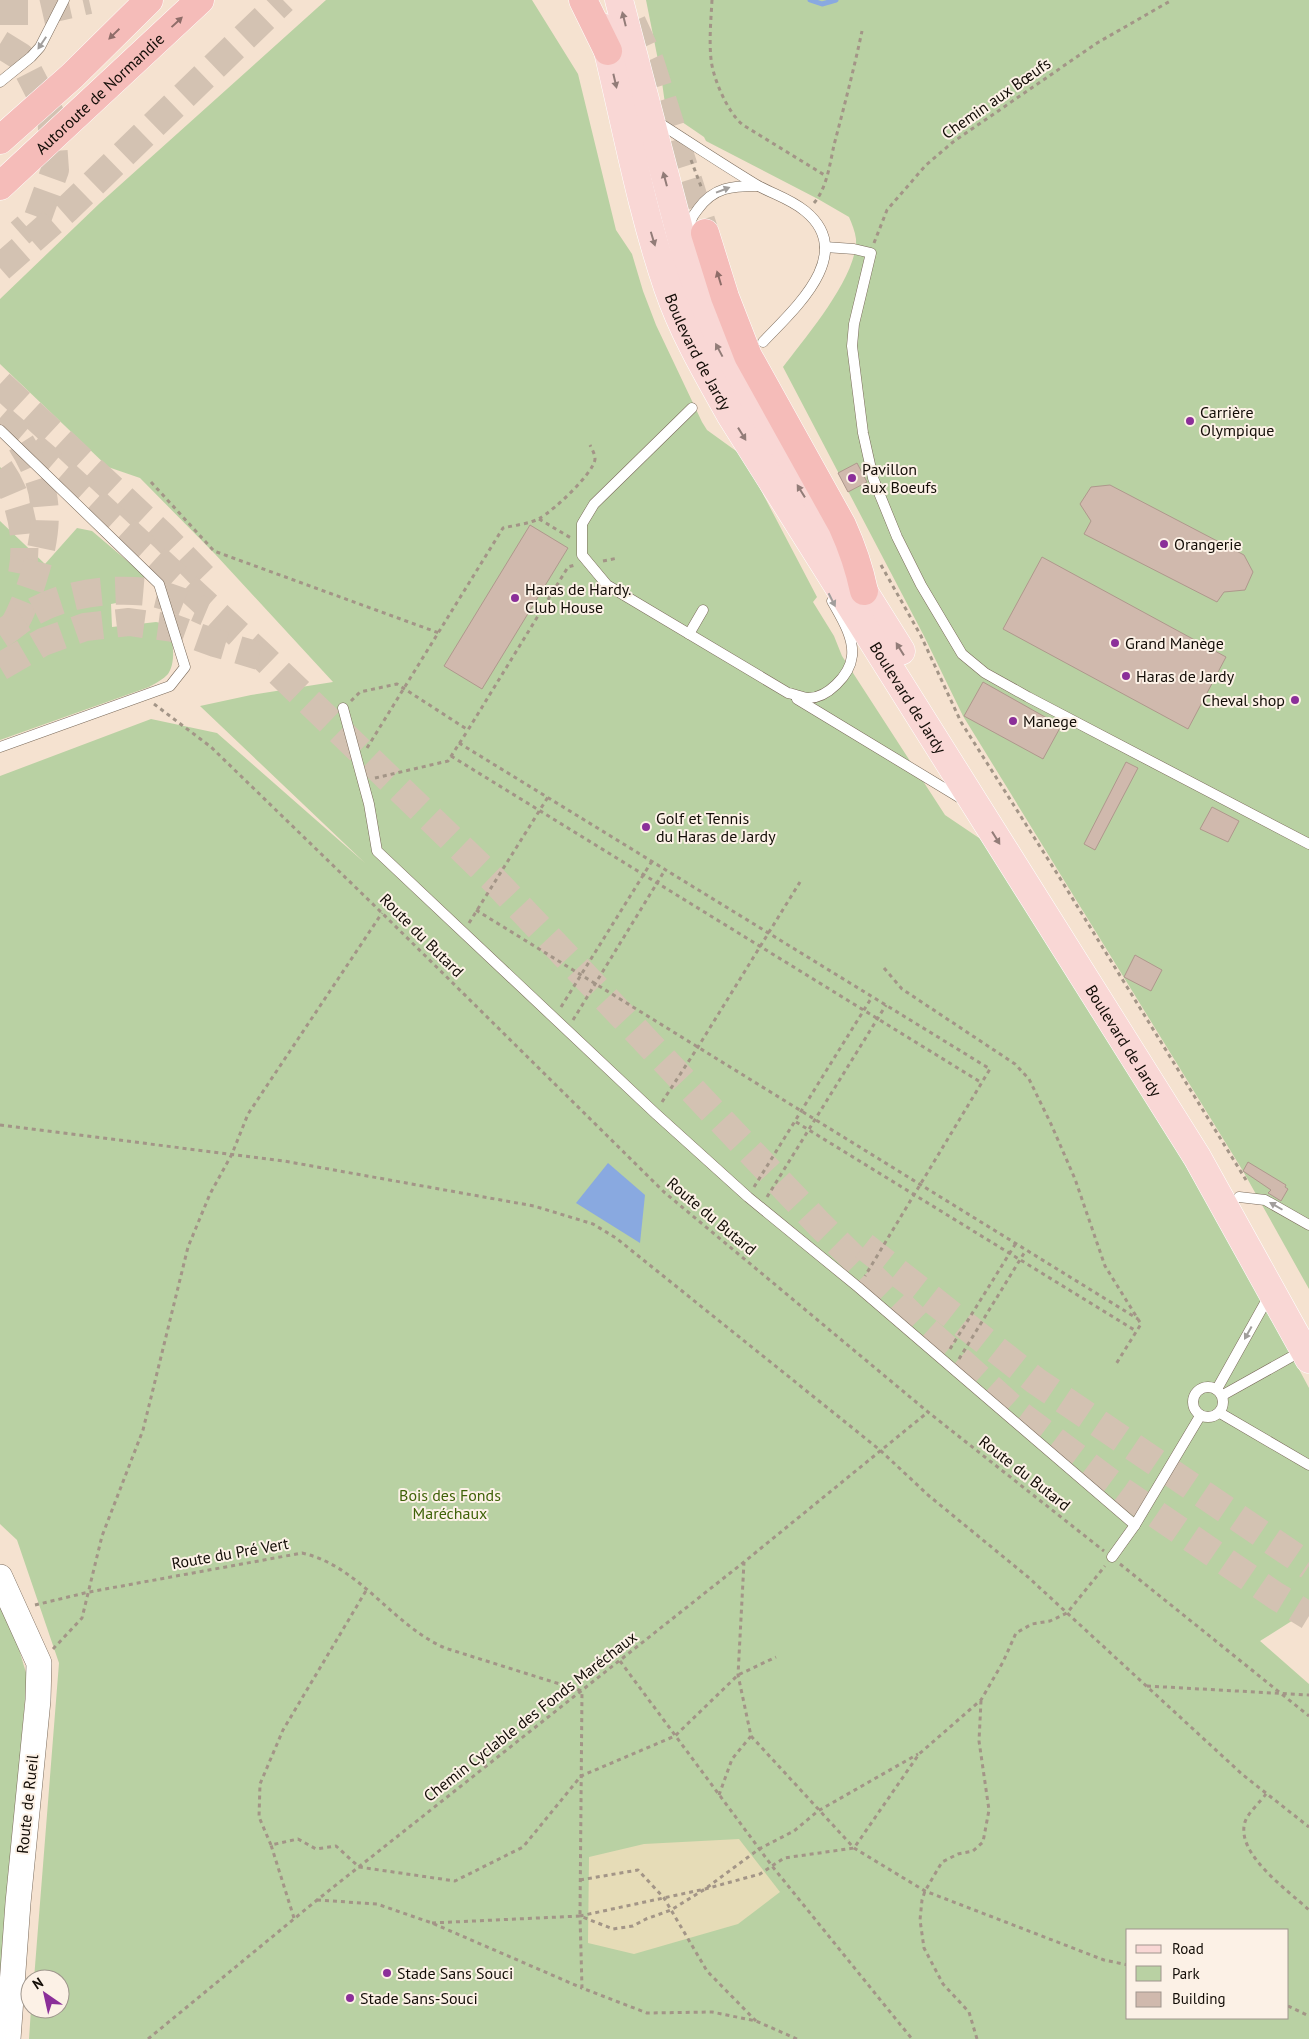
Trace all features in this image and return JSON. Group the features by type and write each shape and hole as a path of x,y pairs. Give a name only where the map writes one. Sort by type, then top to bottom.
{"highway":[{"name":"Autoroute de Normandie","path":"0,140 72,76 149,0"},
{"path":"583,0 608,51"},
{"name":"Autoroute de Normandie","path":"0,186 201,1"},
{"path":"705,233 736,327 759,377 852,546 864,591"}],"main road":[{"name":"Boulevard de Jardy","path":"595,0 639,185 668,289 694,349 730,414 1197,1158 1272,1291 1300,1358"},
{"name":"Boulevard de Jardy","path":"619,0 691,276 714,339 752,414 1212,1149 1309,1321"}],"street":[{"name":"Route de Rueil","path":"0,1576 39,1663 38,1700 18,1902 8,2039"}],"lane":[{"path":"0,82 31,57 40,47 64,0"},
{"path":"649,117 757,186 788,198 807,212 819,227 825,241 825,247 824,260 817,280 794,309 763,342"},
{"path":"691,276 688,228 695,213 706,198 735,186 757,186"},
{"path":"825,247 854,249 871,253 854,324 852,346 863,433 873,478 897,537 921,585 962,654 985,673 1309,844"},
{"path":"692,408 594,504 582,524 582,555 608,585 978,808"},
{"path":"752,414 774,421 791,435"},
{"path":"0,430 159,584 185,668 170,686 0,747"},
{"path":"770,478 849,633 852,655 846,674 830,691 808,698 788,693"},
{"path":"690,634 703,610"},
{"path":"343,708 358,763 377,850 655,1113 760,1208 858,1287 1135,1525"},
{"path":"1239,1197 1264,1200 1309,1225"},
{"path":"1272,1291 1220,1392 1224,1404 1220,1412 1214,1417 1207,1418 1200,1416 1194,1409 1193,1399 1198,1390 1207,1387 1220,1392 1300,1358"},
{"path":"1220,1412 1309,1465"},
{"path":"1112,1557 1135,1525 1200,1416"}],"path":[{"path":"712,0 711,61 728,108 735,119 826,176"},
{"name":"Chemin aux Bœufs","path":"871,253 887,210 926,165 953,142 1097,43 1172,0"},
{"path":"807,212 818,199 826,176 862,31"},
{"path":"358,763 503,528 539,519 555,508 574,490 594,465 596,457 590,445"},
{"path":"152,482 214,551 439,633"},
{"path":"539,519 582,545"},
{"path":"362,781 448,760 568,567 618,558"},
{"path":"343,708 360,692 397,684 468,730"},
{"name":"Route du Butard","path":"144,696 211,747 664,1192 928,1412 1309,1716"},
{"path":"459,743 990,1069 858,1287"},
{"path":"451,756 982,1083"},
{"path":"463,932 548,797"},
{"path":"554,1018 652,861"},
{"path":"567,1030 665,870"},
{"path":"655,1113 800,882"},
{"path":"476,910 1138,1319"},
{"path":"39,1663 82,1618 102,1536 143,1430 188,1247 210,1194 232,1154 248,1114 382,913"},
{"path":"884,968 902,988 1016,1064 1029,1079 1075,1179 1105,1266 1141,1324 1116,1364"},
{"path":"748,1197 872,997"},
{"path":"760,1208 886,1005"},
{"path":"796,1122 1136,1331"},
{"path":"0,1125 284,1161 534,1206 593,1224 616,1238 880,1450 928,1495 1028,1576 1243,1775 1309,1826"},
{"path":"943,1360 1016,1243"},
{"path":"953,1368 1026,1250"},
{"name":"Chemin Cyclable des Fonds Maréchaux","path":"148,2039 294,1918 620,1661 928,1412"},
{"name":"Route du Pré Vert","path":"15,1610 89,1592 302,1553 318,1557 333,1564 367,1589 426,1640 445,1648 582,1691"},
{"path":"580,1916 614,1929 633,1926 671,1910 705,1889 759,1848 794,1831 818,1811 919,1754 982,1700 1004,1662 1016,1633 1032,1624 1050,1621 1067,1613 1112,1557"},
{"path":"744,1562 738,1675 751,1736 818,1811 854,1848 926,1891 1104,1960 1126,1965"},
{"path":"294,1918 260,1817 260,1784 282,1730 367,1589"},
{"path":"271,1845 298,1840 316,1848 336,1846 359,1867 455,1881 523,1847 581,1776 675,1736 738,1675 776,1657"},
{"path":"620,1661 772,1866 912,2039"},
{"path":"1147,1686 1281,1695 1309,1695"},
{"path":"582,1691 580,1880 582,1988"},
{"path":"977,2039 969,2012 943,1984 924,1948 920,1920 922,1900 942,1862 958,1854 973,1851 982,1842 989,1810 979,1741 982,1700"},
{"path":"719,1796 732,1759 751,1736"},
{"path":"432,1923 580,1916 705,1889 760,1874 784,1858 854,1848 919,1754"},
{"path":"1266,1793 1245,1822 1244,1838 1254,1860 1309,1910"},
{"path":"580,1880 638,1870 664,1898 707,1971 756,2021"},
{"path":"317,1900 377,1904 432,1923 582,1988 646,2013 712,2012 756,2021 797,2039"},
{"path":"1289,2006 1309,2016"}],"green space":[{"name":"Bois des Fonds Maréchaux","path":"326,0 532,0 578,74 616,230 632,254 656,325 702,422 707,430 743,456 817,597 813,602 834,636 842,656 945,815 982,840 1127,1063 1257,1291 1309,1388 1309,1610 1260,1641 1309,1684 1309,2039 29,2039 30,2019 70,2019 70,1969 35,1969 59,1663 17,1540 0,1524 0,776 151,719 217,733 365,863 200,706 251,695 333,682 215,554 140,478 108,467 0,364 0,299 100,203"},
{"name":"Haras de Jardy","path":"646,0 1309,0 1309,1289 1243,1171 963,716 924,636 783,367 829,306 849,271 856,239 849,217 706,141 704,137 666,111"},
{"path":"0,467 16,481 0,496"},
{"path":"0,521 45,564 77,528 92,531 145,576 135,588 132,600 111,604 112,627 156,622 166,624 171,635 173,649 171,669 168,674 162,680 149,687 0,740"},
{"path":"0,1586 27,1676 0,1992"}],"sand":[{"path":"739,1839 780,1892 738,1924 634,1954 588,1943 589,1857 644,1844"}],"water":[{"path":"608,1163 645,1195 640,1243 576,1203"}],"building":[{"name":"Pavillon aux Boeufs","path":"857,463 867,482 848,492 838,473"},
{"name":"Orangerie","path":"1110,485 1244,555 1253,572 1245,590 1224,592 1217,602 1084,534 1091,521 1080,504 1091,487"},
{"path":"530,525 568,548 482,689 444,666"},
{"name":"Grand Manège","path":"1042,557 1226,657 1188,729 1003,629"},
{"name":"Manege","path":"983,682 1061,726 1043,759 964,716"},
{"path":"1126,762 1138,768 1095,850 1084,844"},
{"path":"1212,807 1239,821 1228,842 1200,829"},
{"path":"1135,955 1162,970 1151,991 1124,977"},
{"path":"1248,1162 1286,1185 1285,1187 1288,1189 1281,1201 1268,1193 1271,1190 1243,1171"}],"waterway":[{"path":"810,0 822,4 836,0"}],"tunnel":[{"path":"0,11 41,11 89,0"},
{"path":"0,268 67,209 283,0"},
{"path":"632,22 650,61 705,233"},
{"path":"0,44 21,57 51,115 55,170 38,217 20,233"},
{"path":"0,384 164,537 208,582"},
{"path":"0,418 67,476 264,658 492,878 819,1224 927,1331 1019,1414 1122,1491 1276,1596 1309,1616"},
{"path":"13,627 26,599 36,569 44,535 45,519 42,489 37,474 21,443"},
{"path":"0,469 13,493 22,519 24,533 22,574"},
{"path":"0,635 35,611 61,600 90,593 119,591 155,593 206,612"},
{"path":"0,667 43,642 85,627 129,622 173,628 259,656"},
{"path":"864,1246 1036,1381 1309,1566"}],"place":[{"name":"Carrière Olympique","path":"1190,421"},
{"name":"Pavillon aux Boeufs","path":"852,478"},
{"name":"Orangerie","path":"1164,544"},
{"name":"Haras de Hardy. Club House","path":"515,598"},
{"name":"Grand Manège","path":"1115,643"},
{"name":"Haras de Jardy","path":"1126,676"},
{"name":"Cheval shop","path":"1295,700"},
{"name":"Manege","path":"1013,721"},
{"name":"Golf et Tennis du Haras de Jardy","path":"646,827"},
{"name":"Stade Sans Souci","path":"387,1973"},
{"name":"Stade Sans-Souci","path":"350,1998"}]}
